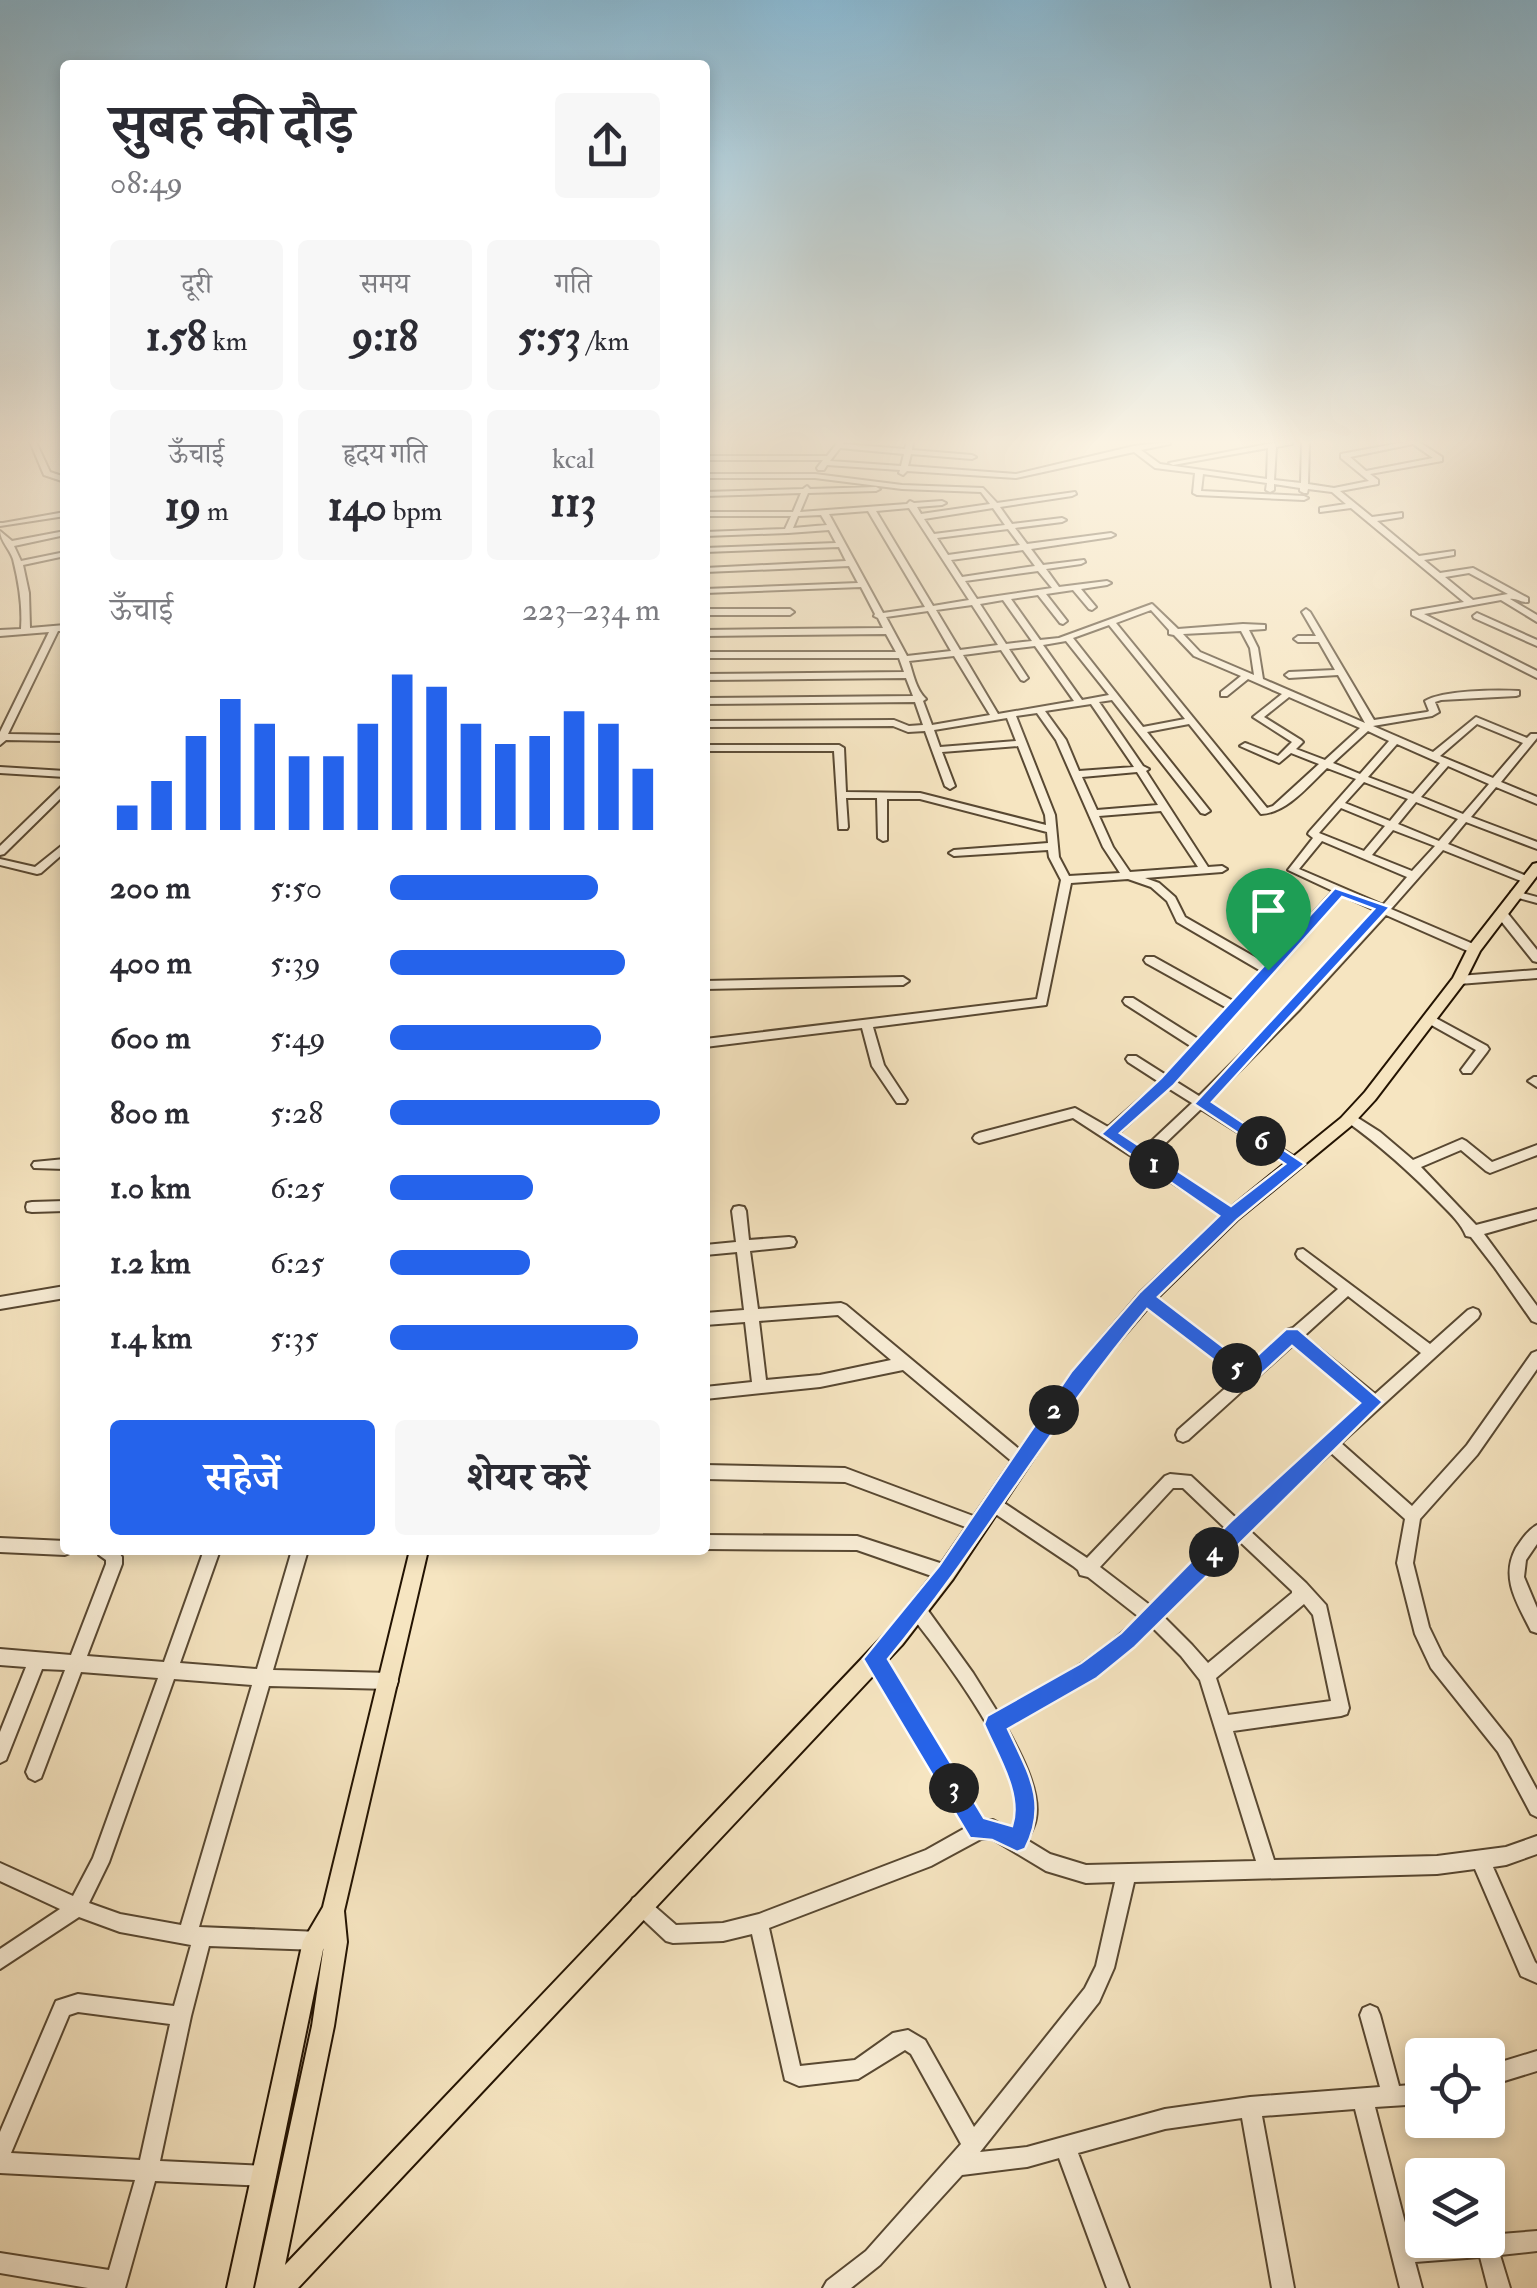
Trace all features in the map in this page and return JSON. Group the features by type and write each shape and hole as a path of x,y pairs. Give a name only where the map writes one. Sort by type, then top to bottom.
{"main road":[{"path":"281,2288 918,1611 1078,1378 1146,1298 1231,1216 1350,1118 1460,980 1474,949 1526,880"},
{"path":"240,2288 418,1555"},
{"path":"268,2288 309,2106 325,1942"}],"street":[{"path":"11,549 26,600 25,632"},
{"path":"842,549 903,657 950,786"},
{"path":"894,549 995,716"},
{"path":"941,549 1024,678"},
{"path":"947,558 1012,549"},
{"path":"1025,549 1057,590"},
{"path":"1406,549 1471,603"},
{"path":"1418,559 1452,553"},
{"path":"16,564 60,555"},
{"path":"962,579 1081,562"},
{"path":"710,570 851,563"},
{"path":"1439,576 1470,570 1521,597 1415,613 1537,675"},
{"path":"878,616 1107,582"},
{"path":"710,591 861,585"},
{"path":"1075,587 1092,607"},
{"path":"1040,592 1063,621"},
{"path":"1006,598 1080,702"},
{"path":"1503,598 1537,619"},
{"path":"710,655 903,657 957,653 1068,638 1152,607 1196,654 1537,801"},
{"path":"710,612 790,612"},
{"path":"1306,612 1370,726"},
{"path":"1477,616 1537,643"},
{"path":"1110,622 1262,812 1277,808 1370,726 1434,712 1430,701 1440,697 1516,693"},
{"path":"1243,627 1254,648 1259,681"},
{"path":"1172,632 1262,627"},
{"path":"0,633 60,628"},
{"path":"60,628 1,738 60,738"},
{"path":"710,633 887,631"},
{"path":"1068,638 1205,811"},
{"path":"1298,639 1321,640"},
{"path":"1310,654 1330,654"},
{"path":"1289,675 1341,672"},
{"path":"710,677 910,675"},
{"path":"1224,694 1248,676"},
{"path":"1245,746 1279,760 1291,750 1297,738 1258,717 1288,694"},
{"path":"710,724 894,723 929,728 1115,696"},
{"path":"710,700 921,699"},
{"path":"1093,700 1144,769 1164,808 1206,870"},
{"path":"1040,709 1077,774 1112,856 1127,875 1155,884 1171,899 1180,919 1268,970"},
{"path":"710,1042 1045,1000 1066,880 1010,714"},
{"path":"1143,1157 1202,1104 1444,844 1532,739 1476,720 1433,757"},
{"path":"1141,730 1191,721"},
{"path":"1394,741 1313,834 1414,876"},
{"path":"937,750 1021,743"},
{"path":"710,748 833,746 842,751 843,827"},
{"path":"1291,750 1537,846"},
{"path":"1365,856 1446,762"},
{"path":"1077,774 1144,769"},
{"path":"0,770 60,774"},
{"path":"0,852 60,794"},
{"path":"882,794 883,838"},
{"path":"843,796 920,796 1052,830"},
{"path":"1339,804 1526,880 1537,900"},
{"path":"1092,812 1164,808"},
{"path":"1318,839 1293,870 1474,949"},
{"path":"954,853 1053,846"},
{"path":"0,862 36,871 60,850"},
{"path":"1066,880 1222,868"},
{"path":"1109,1134 1167,1082 1340,891"},
{"path":"1501,913 1537,958"},
{"path":"1150,960 1234,1007"},
{"path":"1460,980 1537,974"},
{"path":"710,985 902,981"},
{"path":"1129,1001 1200,1046"},
{"path":"1430,1019 1483,1049 1467,1070"},
{"path":"868,1024 878,1066 901,1100"},
{"path":"1132,1059 1297,1164"},
{"path":"978,1138 1075,1112 1231,1216"},
{"path":"1350,1118 1412,1166 1471,1232 1537,1316"},
{"path":"1412,1166 1462,1144 1490,1168 1537,1150"},
{"path":"38,1165 60,1164"},
{"path":"32,1207 60,1206"},
{"path":"739,1211 760,1388"},
{"path":"1471,1232 1537,1214"},
{"path":"710,1249 789,1242"},
{"path":"1303,1254 1430,1352"},
{"path":"1183,1435 1348,1288"},
{"path":"0,1304 60,1293"},
{"path":"1146,1298 1248,1376"},
{"path":"710,1318 834,1307 1020,1459"},
{"path":"995,1724 1089,1670 1473,1314"},
{"path":"1292,1334 1374,1402"},
{"path":"1537,1356 1472,1450 1413,1516 1405,1563 1421,1628 1436,1662 1504,1746 1537,1808"},
{"path":"710,1393 820,1382 904,1363"},
{"path":"1330,1443 1413,1516"},
{"path":"710,1472 845,1475 978,1525"},
{"path":"1086,1570 1177,1478 1186,1481 1300,1588 1320,1611 1341,1708 1223,1724"},
{"path":"993,1504 1149,1617 1192,1654 1207,1675 1268,1870"},
{"path":"1537,1532 1519,1554 1514,1574 1537,1625"},
{"path":"710,1542 857,1543 946,1572"},
{"path":"0,1545 60,1548"},
{"path":"1519,1554 1537,1551"},
{"path":"35,1772 114,1564 112,1555"},
{"path":"0,1960 78,1908 100,1862 210,1555"},
{"path":"0,2263 115,2285 148,2170 196,1935 262,1678 299,1555"},
{"path":"1207,1675 1300,1597 1300,1588"},
{"path":"918,1611 995,1724 1028,1806 1027,1822 1017,1840"},
{"path":"0,1657 262,1678 390,1682"},
{"path":"874,1659 890,1678 978,1830"},
{"path":"0,1754 36,1662"},
{"path":"639,1904 673,1934 707,1934 759,1923 931,1857 978,1830 993,1828 1063,1869 1126,1875 1480,1860 1537,1845"},
{"path":"1480,1860 1528,1969 1537,1974"},
{"path":"0,1872 78,1908 122,1923 196,1935 325,1942"},
{"path":"844,2285 957,2165 1092,1995 1105,1968 1126,1875"},
{"path":"759,1923 792,2073 799,2076 858,2069 900,2040 908,2040 918,2047 973,2145"},
{"path":"181,2016 78,2003 63,2008 0,2160 266,2176"},
{"path":"1370,2015 1392,2096"},
{"path":"1505,2071 1537,2061"},
{"path":"957,2165 1027,2157 1165,2119 1250,2107 1405,2095"},
{"path":"1362,2097 1412,2288"},
{"path":"1250,2107 1283,2288"},
{"path":"1066,2146 1118,2288"},
{"path":"1505,2244 1537,2241"},
{"path":"1491,2258 1499,2288"}],"route":[{"path":"1268,970 1167,1082 1109,1134 1231,1216 1146,1298 1078,1378 918,1611 874,1659 890,1678 978,1830 993,1828 1017,1840 1027,1822 1028,1806 1022,1786 995,1724 1089,1670 1128,1640 1238,1528 1374,1402 1292,1334 1248,1376 1146,1298 1231,1216 1297,1164 1202,1104 1383,907 1340,891 1268,970"}]}
